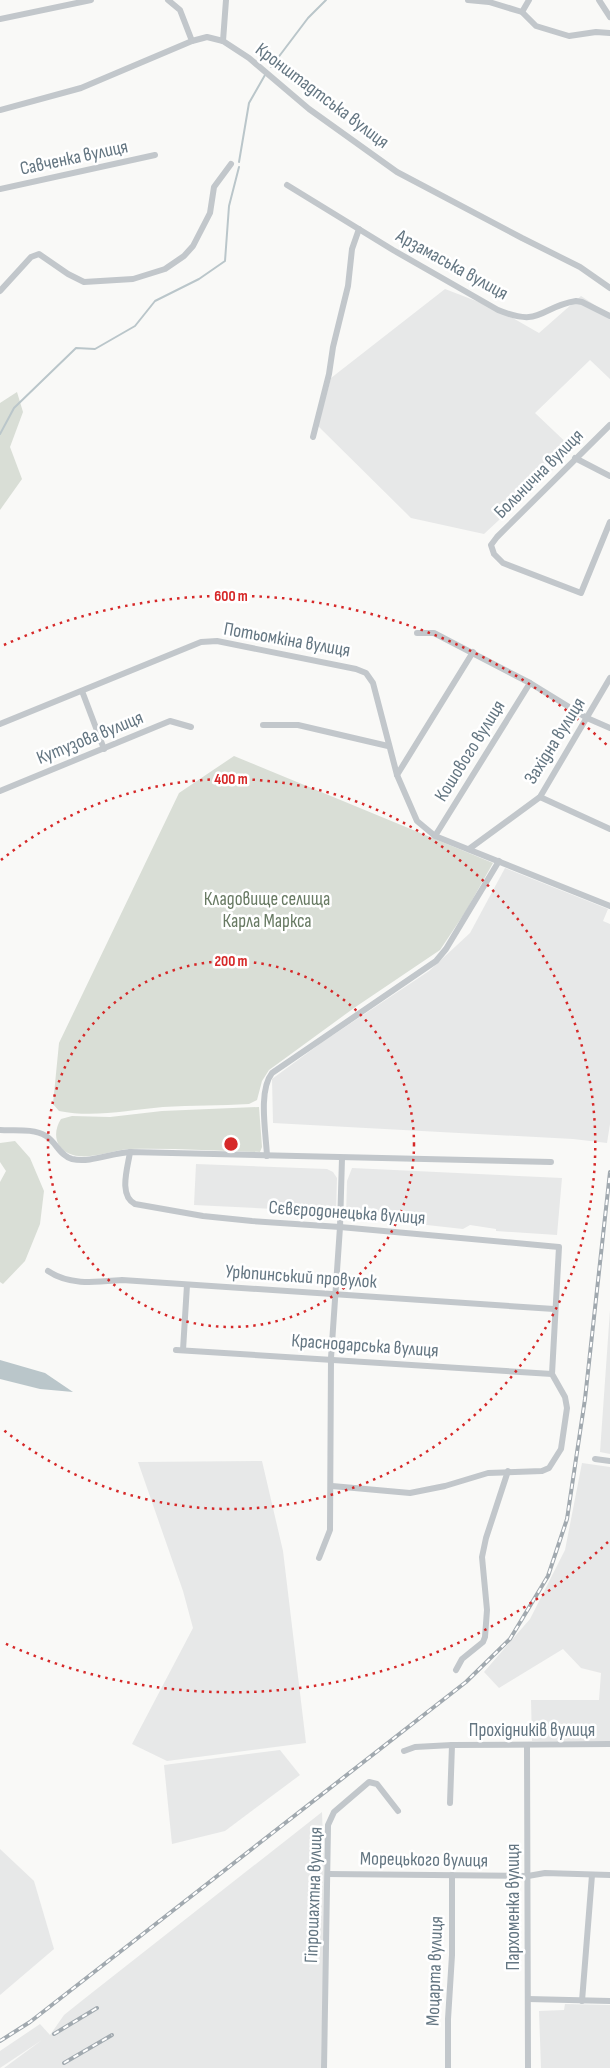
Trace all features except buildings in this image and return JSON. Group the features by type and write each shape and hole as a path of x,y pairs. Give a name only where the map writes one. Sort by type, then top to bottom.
{"street":[{"path":"0,19 91,0"},
{"path":"168,0 180,10 192,41"},
{"path":"223,41 226,0"},
{"path":"468,0 489,2 522,12 536,26 569,36 596,32 610,33"},
{"path":"522,12 529,0"},
{"path":"599,0 610,17"},
{"name":"Кронштадтська вулиця","path":"0,110 80,88 192,41 208,37 223,41 249,58 309,109 397,172 580,267 610,288"},
{"name":"Савченка вулиця","path":"0,189 155,155"},
{"path":"0,291 31,256 39,254 68,274 84,282 133,279 165,269 184,256 193,246 210,213 214,188 231,164"},
{"name":"Арзамаська вулиця","path":"287,185 358,229 498,310 515,316 533,318 576,301 582,302 610,316"},
{"path":"313,437 329,374 333,347 348,286 352,249 358,229"},
{"name":"Больнична вулиця","path":"610,425 575,458 491,545 494,554 503,563 581,593 610,522"},
{"path":"575,458 610,476"},
{"path":"417,633 434,633 473,652 530,683 587,718 610,728"},
{"name":"Потьомкіна вулиця","path":"0,724 202,642 218,642 356,669 366,673 373,683 397,775 417,821 435,836 610,906"},
{"path":"397,775 473,652"},
{"name":"Західна вулиця","path":"469,849 540,797 610,678"},
{"name":"Кошового вулиця","path":"435,836 530,683"},
{"path":"82,691 104,748"},
{"name":"Кутузова вулиця","path":"0,791 170,721 191,727"},
{"path":"263,725 298,725 388,746"},
{"path":"540,797 610,829"},
{"path":"267,1156 265,1086 272,1073 436,961 446,949 499,861"},
{"path":"0,1130 38,1132 47,1136 66,1157 90,1160 112,1154 130,1152 551,1162"},
{"name":"Сєвєродонецька вулиця","path":"130,1152 125,1190 131,1202 135,1204 203,1216 558,1246 560,1248 554,1309"},
{"path":"320,1558 330,1530 332,1486 331,1358 340,1227 342,1158"},
{"name":"Урюпинський провулок","path":"48,1270 61,1277 78,1282 95,1283 122,1280 554,1309"},
{"name":"Краснодарська вулиця","path":"187,1285 180,1350 331,1358 552,1374"},
{"path":"332,1486 410,1493 446,1486 488,1473 542,1471 549,1468 561,1449 567,1408 563,1392 552,1374 554,1309"},
{"path":"595,1459 610,1461"},
{"path":"456,1670 462,1659 482,1642 485,1637 487,1610 482,1557 486,1538 508,1471"},
{"name":"Прохідників вулиця","path":"450,1803 452,1745 610,1744"},
{"path":"404,1751 415,1747 452,1745"},
{"name":"Пархоменка вулиця","path":"528,1745 528,2068"},
{"name":"Гіпрошахтна вулиця","path":"324,2068 328,1825 334,1812 370,1782 376,1784 398,1811"},
{"name":"Морецького вулиця","path":"328,1874 528,1876 545,1873 610,1875"},
{"name":"Моцарта вулиця","path":"448,2068 448,2019 452,1955 452,1875"},
{"path":"582,2001 592,1875"},
{"path":"528,1999 610,2001"}],"shaded area":[{"path":"445,289 497,309 539,333 581,296 610,315 610,379 590,360 535,413 574,450 484,534 411,518 318,426 331,378"},
{"path":"505,868 608,909 603,921 610,924 610,1124 607,1143 573,1139 273,1123 272,1079 321,1043 429,971 470,933"},
{"path":"196,1164 327,1169 333,1172 337,1178 336,1212 194,1205"},
{"path":"352,1168 562,1178 557,1235 496,1231 496,1229 470,1225 463,1229 346,1216 347,1181"},
{"path":"610,1310 610,1454 600,1452"},
{"path":"0,1360 45,1373 73,1392 40,1389 0,1379"},
{"path":"262,1461 283,1551 306,1743 167,1761 132,1744 193,1628 183,1591 138,1462"},
{"path":"582,1463 610,1467 610,1741 532,1741 531,1700 599,1700 601,1673 581,1668 563,1649 499,1688 484,1672 530,1619 565,1550"},
{"path":"280,1750 300,1775 225,1831 172,1844 164,1765"},
{"path":"322,1812 325,1901 321,2068 4,2068 42,2040 0,2068 0,2051 40,2024 50,2035 64,2015"},
{"path":"0,1849 34,1881 54,1949 0,1995"},
{"path":"565,2004 610,2005 610,2068 541,2068 539,2011 564,2010"}],"green space":[{"path":"17,392 23,412 10,447 22,479 0,510 0,403"},
{"name":"Кладовище селища Карла Маркса","path":"234,756 493,863 466,911 440,950 354,1008 269,1070 262,1081 257,1100 249,1104 163,1107 98,1114 59,1111 53,1104 59,1043 179,793"},
{"path":"259,1107 262,1147 260,1152 130,1149 94,1156 80,1156 67,1153 62,1149 56,1135 61,1119 72,1116 110,1117 162,1111"},
{"path":"15,1141 30,1158 44,1191 40,1224 25,1261 3,1284 0,1282 0,1182 6,1171 0,1162 0,1143"}],"waterway":[{"path":"271,67 308,18 326,0"},
{"path":"239,162 249,103 265,75"},
{"path":"0,434 14,408 76,348 95,349 135,326 155,301 199,279 225,261 229,206 239,167"}],"railway":[{"path":"0,2041 30,2022 466,1682 510,1639 548,1576 567,1519 585,1399 610,1172"},
{"path":"54,2034 97,2008"},
{"path":"64,2063 112,2035"}]}
